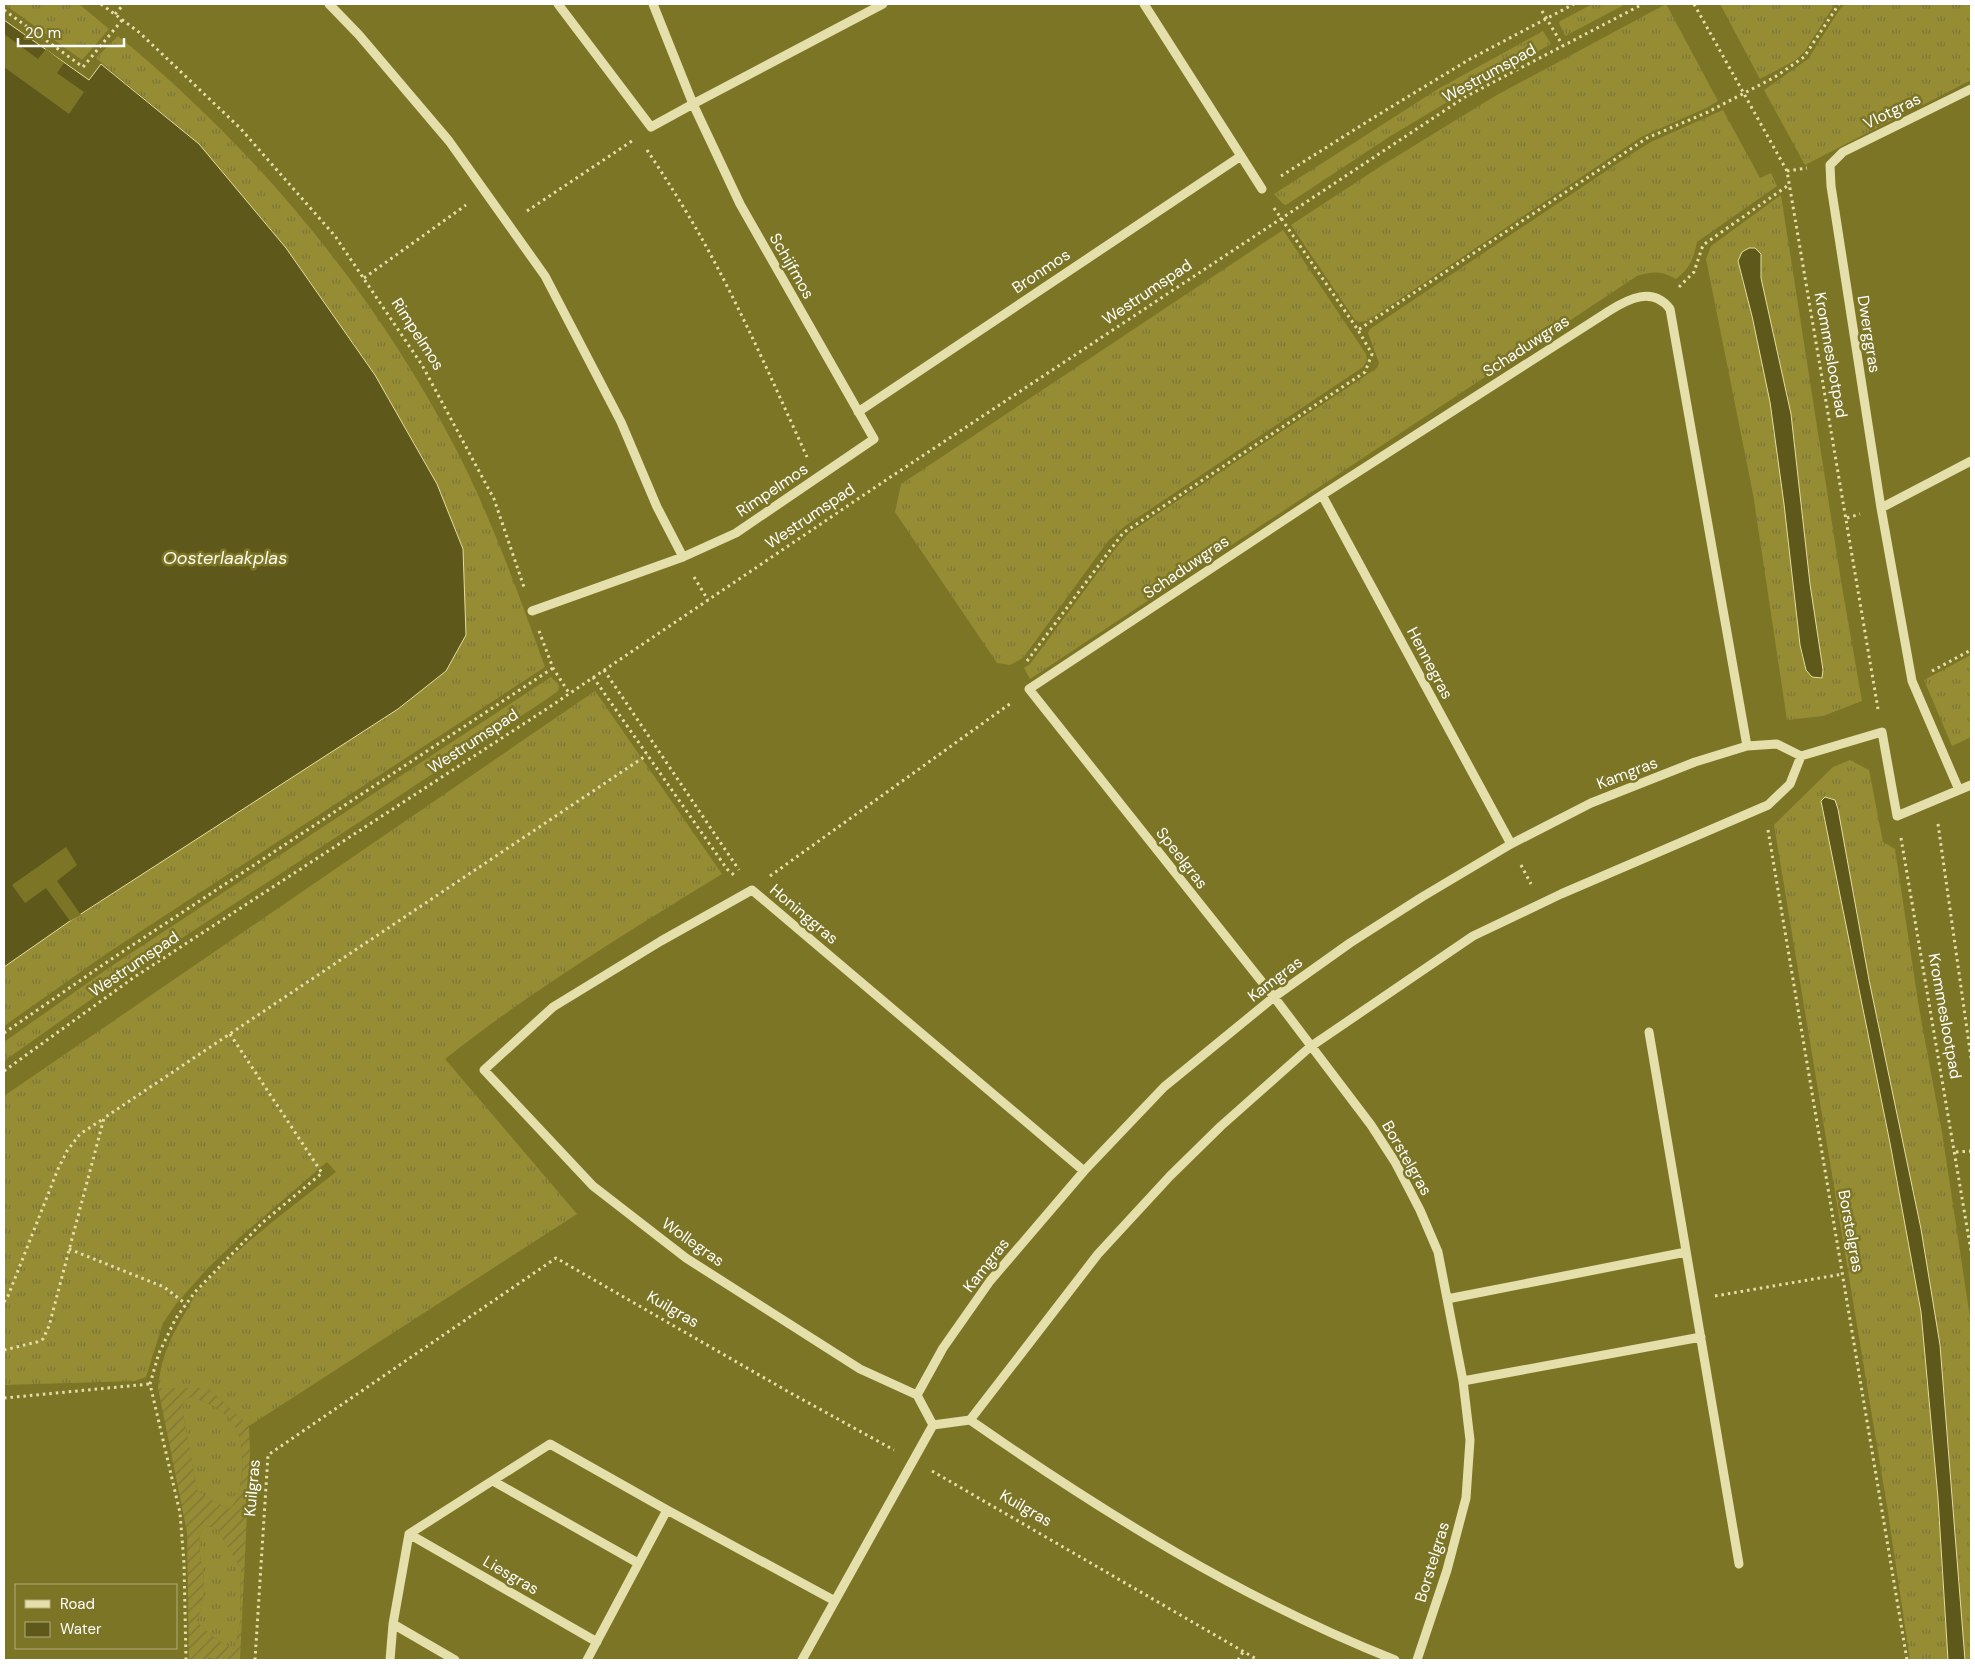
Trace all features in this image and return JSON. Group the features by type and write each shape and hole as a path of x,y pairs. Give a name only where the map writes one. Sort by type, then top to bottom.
{"street":[{"path":"329,4 359,35 449,141 545,276 621,422 657,507 683,557"},
{"path":"558,4 651,127 883,4"},
{"name":"Schijfmos","path":"652,4 693,104 740,204 874,438"},
{"path":"1144,4 1262,189"},
{"name":"Vlotgras","path":"1830,165 1844,152 1971,89"},
{"name":"Bronmos","path":"858,412 1241,156"},
{"name":"Dwerggras","path":"1830,165 1831,186 1881,508 1912,681 1959,790"},
{"name":"Schaduwgras","path":"1029,689 1322,495 1629,299 1650,296 1665,301"},
{"path":"1665,301 1670,309 1747,746"},
{"name":"Rimpelmos","path":"532,611 683,557 736,533 874,438"},
{"path":"1881,508 1971,461"},
{"name":"Hennegras","path":"1322,495 1511,844"},
{"name":"Speelgras","path":"1029,689 1274,997 1310,1047"},
{"path":"970,1420 1098,1254 1170,1176 1220,1126 1310,1047 1473,936 1540,904 1768,805 1790,784 1801,756 1882,732 1897,816 1971,785"},
{"name":"Kamgras","path":"917,1396 943,1348 990,1282 1084,1171 1164,1087 1274,997 1358,938 1511,844 1590,803 1695,762 1747,746 1777,744 1801,756"},
{"name":"Honinggras","path":"484,1070 553,1007 752,890 1084,1171"},
{"path":"1649,1032 1739,1564"},
{"name":"Borstelgras","path":"1310,1047 1371,1125 1396,1162 1438,1252 1463,1381 1470,1440 1466,1498 1447,1570 1417,1660"},
{"name":"Wollegras","path":"484,1070 593,1186 686,1258 860,1369 917,1396"},
{"path":"1447,1299 1686,1252"},
{"path":"1463,1381 1701,1337"},
{"path":"917,1396 933,1425"},
{"path":"933,1425 970,1420 1060,1483 1187,1558 1276,1607 1340,1638 1395,1660"},
{"path":"802,1660 933,1425"},
{"path":"390,1660 393,1624 409,1534 550,1444 835,1601"},
{"path":"492,1481 638,1563"},
{"path":"587,1660 667,1510"},
{"name":"Liesgras","path":"409,1534 597,1642"},
{"path":"393,1624 455,1660"}],"path":[{"name":"Rimpelmos","path":"101,4 140,33 240,128 335,236 422,365 494,499 532,611"},
{"path":"116,14 124,4"},
{"path":"1262,189 1454,69 1574,4"},
{"name":"Westrumspad","path":"4,1071 133,978 570,693 1280,218 1466,97 1643,4"},
{"name":"Krommeslootpad","path":"1694,4 1788,171 1882,732"},
{"path":"1358,330 1647,138 1708,112 1775,77 1804,57 1840,4"},
{"path":"4,10 83,67 123,20"},
{"path":"1542,11 1563,46"},
{"path":"508,224 639,137 651,127"},
{"path":"639,137 678,197 714,259 749,329 816,478"},
{"path":"1665,301 1694,272 1703,245 1790,184"},
{"path":"364,278 485,191"},
{"path":"752,890 1029,689 1017,674 1122,534 1365,372 1372,354 1358,330 1280,218"},
{"path":"532,611 552,668 570,693"},
{"path":"1912,681 1971,650"},
{"path":"4,1033 110,960 552,668"},
{"path":"604,670 752,890"},
{"path":"593,677 727,869 752,890"},
{"path":"4,1302 58,1169 67,1151 80,1134 647,754"},
{"path":"1934,801 1971,1058"},
{"name":"Borstelgras","path":"1764,807 1907,1660"},
{"name":"Krommeslootpad","path":"1897,816 1956,1152 1971,1251"},
{"path":"1511,844 1540,904"},
{"path":"186,1660 184,1563 180,1513 150,1384 160,1353 176,1318 208,1277 262,1223 322,1173 230,1034"},
{"path":"4,1350 43,1339 49,1326 104,1118"},
{"path":"1956,1152 1971,1151"},
{"path":"69,1249 164,1287 186,1304"},
{"name":"Kuilgras","path":"255,1660 268,1455 556,1258 912,1460 1258,1660"},
{"path":"1695,1300 1843,1274"},
{"path":"4,1398 150,1384"},
{"path":"1238,1660 1243,1652"}],"green space":[{"path":"4,4 79,4 109,29 82,60"},
{"path":"1593,4 1626,4 1565,36 1559,23 1560,21"},
{"path":"1666,4 1718,101 1641,137 1367,321 1359,322 1355,320 1291,225 1381,166 1495,96"},
{"path":"1720,4 1835,4 1804,52 1794,61 1760,79"},
{"path":"1845,4 1971,4 1971,80 1919,107 1916,99 1897,108 1900,116 1805,165 1764,90 1808,59"},
{"path":"1543,31 1551,44 1459,95 1389,137 1286,205 1274,194 1438,89"},
{"path":"118,36 169,80 265,176 310,228 352,282 391,338 427,395 459,455 505,560 545,667 106,954 4,1026 4,967 70,921 398,709 446,671 466,635 463,549 437,484 375,375 286,248 199,144 96,58"},
{"path":"1723,110 1760,178 1771,173 1777,186 1697,242 1690,263 1685,271 1676,279 1666,274 1657,273 1637,276 1030,679 1024,668 1030,664 1129,533 1377,368 1379,363 1368,333 1370,329 1636,151 1651,142"},
{"path":"1781,195 1841,581 1862,701 1823,716 1787,720 1753,494 1706,259 1711,246","holes":["1761,254 1761,278 1791,414 1810,584 1823,670 1812,677 1804,662 1799,641 1781,476 1767,384 1738,261"]},
{"path":"1283,230 1366,354 1367,360 1363,367 1125,526 1108,541 1023,658 1010,665 997,663 895,512 901,484"},
{"path":"1971,655 1971,737 1952,746 1924,680"},
{"path":"551,677 559,685 558,691 544,701 124,976 4,1061 4,1042 113,965"},
{"path":"595,691 722,874 546,985 445,1059 577,1214 249,1426 208,1388 158,1388 161,1367 167,1349 195,1295 245,1245 336,1172 327,1162 240,1237 206,1270 176,1304 163,1323 146,1377 135,1381 4,1385 4,1096"},
{"path":"1850,760 1869,770 1883,842 1895,849 1919,1008 1942,1132 1971,1324 1971,1660 1965,1660 1940,1345 1921,1229 1869,980 1835,801 1890,1143 1921,1312 1938,1498 1948,1660 1910,1660 1887,1506 1774,825 1833,767"},
{"path":"158,1388 208,1388 249,1426 250,1452 240,1660 216,1660 209,1658 205,1660 189,1660 187,1532","holes":["191,1397 219,1409 235,1427 240,1438 242,1451 241,1484 236,1499 229,1509 197,1490 183,1413 183,1404 186,1399","204,1526 214,1527 219,1532 241,1568 240,1622 235,1649 214,1638 197,1621 204,1588 199,1546 199,1539"]},
{"path":"191,1397 219,1410 235,1427 240,1438 242,1450 241,1484 236,1499 229,1509 197,1490 183,1413 183,1404 186,1399"},
{"path":"204,1526 214,1527 219,1532 241,1568 240,1622 235,1649 214,1638 197,1621 204,1588 199,1539"}],"water":[{"name":"Oosterlaakplas","path":"4,20 89,80 101,64 199,144 286,248 375,375 437,484 463,549 466,635 446,671 398,709 70,921 4,967"},
{"path":"1749,248 1755,248 1761,254 1761,278 1791,414 1810,584 1823,670 1822,678 1812,677 1806,670 1800,645 1770,402 1738,261 1742,252"},
{"path":"1825,797 1835,800 1838,809 1869,980 1921,1229 1940,1345 1965,1660 1948,1660 1938,1498 1921,1312 1890,1143 1821,801"}],"pier":[{"path":"4,34 38,59 46,49 64,63 57,73 84,92 69,114 4,67"},
{"path":"66,847 77,865 57,881 81,915 70,921 46,888 25,903 12,885"}]}
